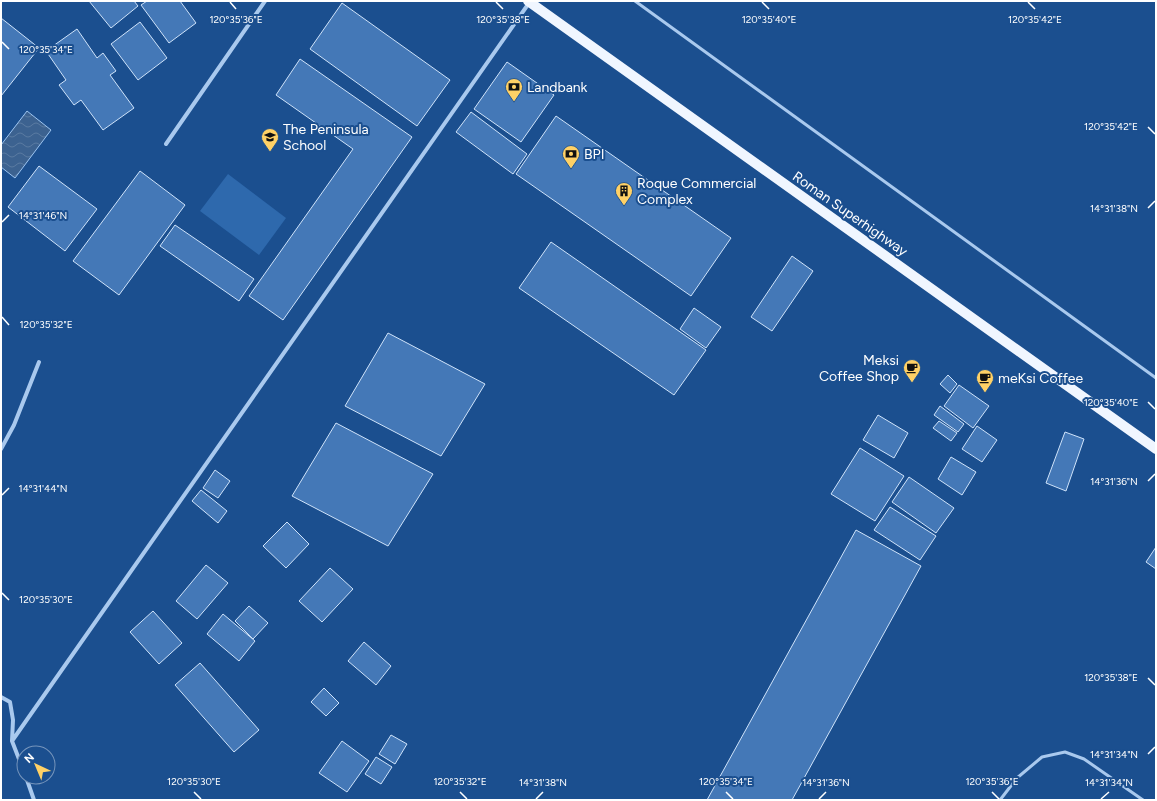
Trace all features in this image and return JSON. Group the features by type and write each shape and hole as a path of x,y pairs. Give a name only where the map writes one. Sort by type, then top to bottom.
{"main road":[{"name":"Roman Superhighway","path":"529,2 1156,449"}],"street":[{"path":"166,144 265,1"},
{"path":"12,741 529,2"},
{"path":"1,449 14,425 39,362"},
{"path":"1,697 10,702 13,720 12,741 16,751"},
{"path":"29,785 34,800"}],"lane":[{"path":"635,1 1156,378"},
{"path":"1000,800 1017,778 1042,757 1065,752 1084,759 1143,800"}],"shaded area":[{"path":"228,174 286,218 259,255 200,211"}],"water":[{"path":"27,111 51,130 15,178 1,167 1,145"}],"building":[{"path":"89,1 134,1 138,6 111,28"},
{"path":"147,1 180,1 196,23 169,43 141,5"},
{"path":"342,3 450,80 417,126 310,49"},
{"path":"1,18 39,48 1,96"},
{"path":"140,22 167,58 138,80 111,44"},
{"path":"77,29 97,58 103,53 116,71 110,75 134,108 103,130 81,100 74,105 59,85 66,80 46,51"},
{"path":"300,59 412,137 283,320 249,296 353,149 276,95"},
{"name":"Landbank","path":"507,62 554,95 521,142 474,109"},
{"path":"471,112 527,154 513,174 456,132"},
{"name":"Roque Commercial Complex","path":"556,116 731,238 691,296 516,174"},
{"path":"39,166 97,209 65,251 8,207"},
{"path":"140,171 185,205 119,295 73,261"},
{"path":"175,225 254,279 239,301 160,246"},
{"path":"551,242 706,350 674,395 519,288"},
{"path":"792,256 813,271 772,331 751,317"},
{"path":"694,308 721,327 706,348 680,329"},
{"path":"388,333 485,384 441,456 345,406"},
{"path":"948,375 957,384 950,393 940,384"},
{"path":"959,385 989,406 973,428 944,406"},
{"path":"940,406 964,424 958,432 934,415"},
{"path":"878,415 908,433 894,458 863,440"},
{"path":"939,421 957,433 951,441 933,428"},
{"path":"336,423 433,474 388,546 292,496"},
{"path":"977,426 997,440 982,462 962,449"},
{"path":"1065,432 1084,439 1066,491 1046,483"},
{"path":"860,448 904,476 875,521 831,494"},
{"path":"951,457 976,472 962,495 938,479"},
{"path":"215,470 230,481 218,498 203,488"},
{"path":"909,477 954,508 936,533 892,502"},
{"path":"201,490 227,511 218,523 192,501"},
{"path":"890,507 936,536 920,560 874,530"},
{"path":"287,522 309,544 286,568 263,546"},
{"path":"856,530 921,566 792,800 707,800"},
{"path":"1156,547 1156,569 1146,562"},
{"path":"206,565 228,583 197,619 176,601"},
{"path":"330,568 353,589 322,622 299,601"},
{"path":"249,606 268,623 253,639 235,621"},
{"path":"153,611 182,643 159,664 130,632"},
{"path":"223,614 255,641 239,661 207,634"},
{"path":"364,642 391,666 376,685 348,661"},
{"path":"200,663 259,730 234,752 175,685"},
{"path":"324,688 339,703 326,716 311,702"},
{"path":"391,735 407,744 395,764 379,754"},
{"path":"342,741 369,761 347,792 319,773"},
{"path":"376,757 392,767 381,784 365,774"}],"place":[{"name":"Landbank","path":"514,102"},
{"name":"The Peninsula School","path":"270,152"},
{"name":"BPI","path":"571,169"},
{"name":"Roque Commercial Complex","path":"624,206"},
{"name":"Meksi Coffee Shop","path":"912,383"},
{"name":"meKsi Coffee","path":"985,393"}]}
